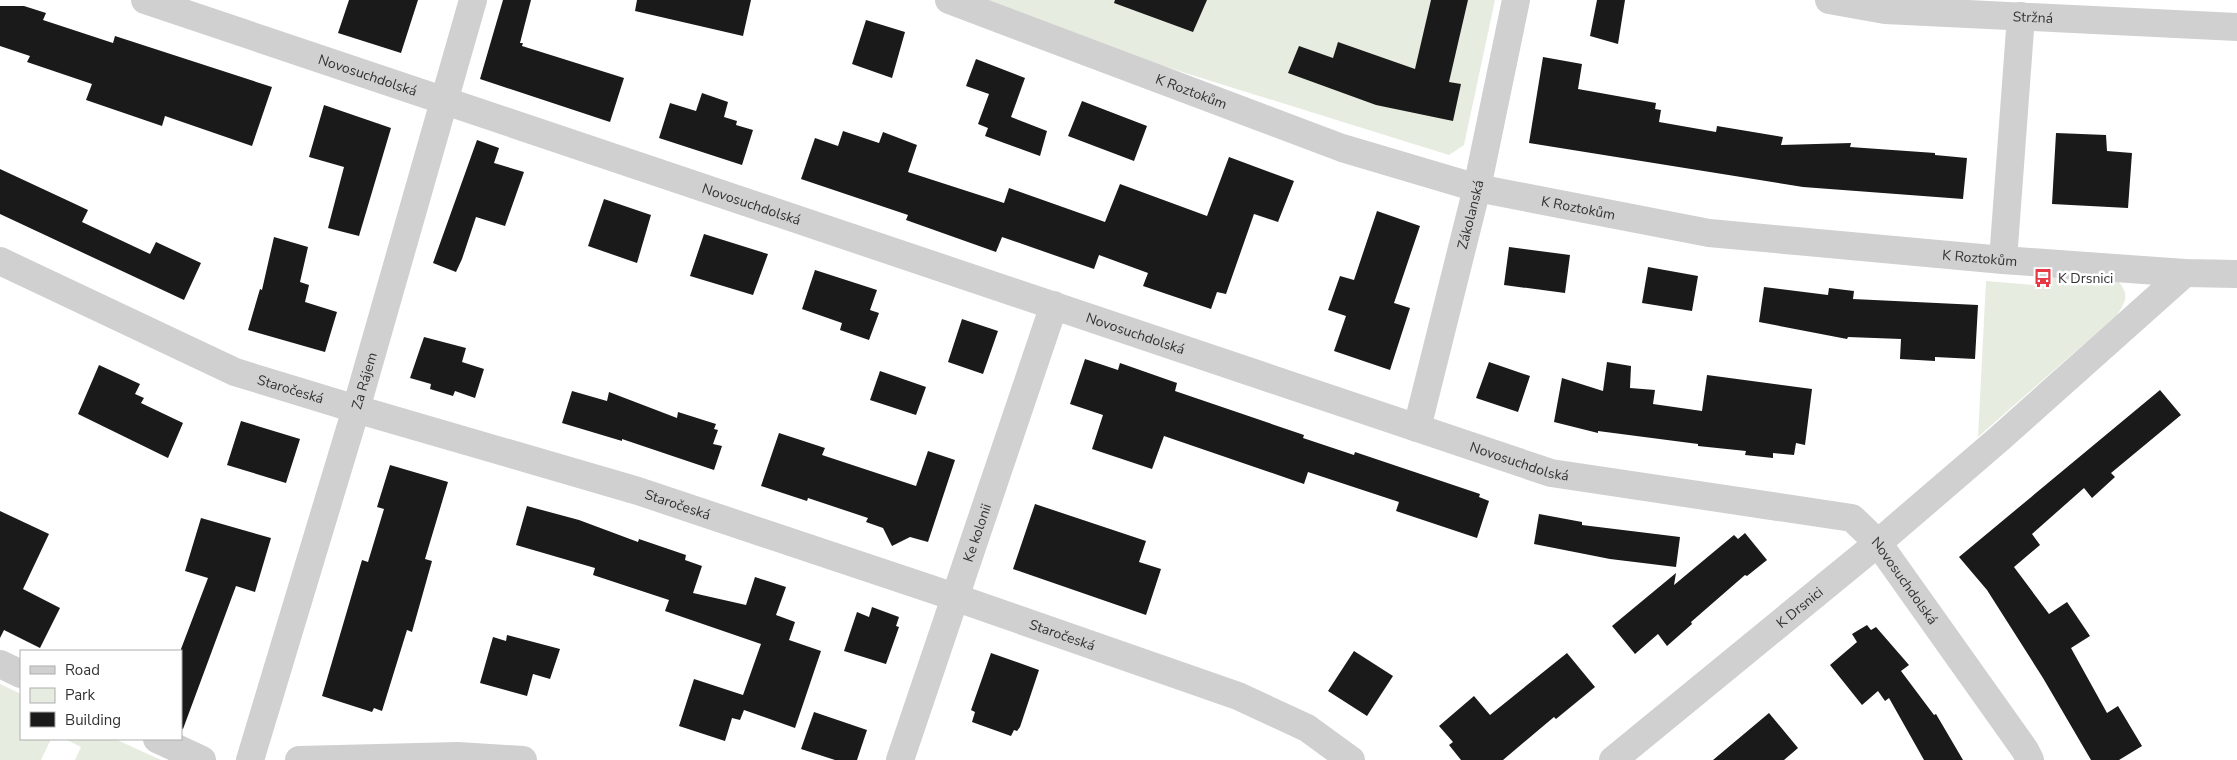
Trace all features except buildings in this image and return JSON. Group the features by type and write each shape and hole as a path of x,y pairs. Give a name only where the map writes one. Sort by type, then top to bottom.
{"street":[{"name":"Novosuchdolská","path":"145,0 1551,473 1852,518 1878,543 2025,750 2030,760"},
{"name":"Za Rájem","path":"250,760 356,410 473,0"},
{"name":"K Roztokům","path":"949,0 1342,148 1477,188 1709,233 2003,260 2186,273 2237,274"},
{"name":"Zákolanská","path":"1417,428 1477,188 1516,0"},
{"name":"Stržná","path":"1829,0 1885,10 2237,27"},
{"path":"2003,260 2021,16"},
{"name":"Staročeská","path":"0,261 234,372 356,410 638,491 1238,696 1307,728 1351,760"},
{"name":"K Drsnici","path":"1613,760 1878,543 1999,439 2186,273"},
{"name":"Ke kolonii","path":"900,760 1054,305"},
{"path":"0,664 20,674"},
{"path":"159,740 202,760"},
{"path":"298,760 458,756 523,760"}],"green space":[{"path":"951,0 1495,0 1464,145 1449,155"},
{"path":"2049,273 2115,277 2125,291 2124,304 2117,315 1978,437 1986,281 2047,286"},
{"path":"0,684 20,694 20,740 51,740 41,760 0,760"},
{"path":"67,740 117,740 161,760 75,760 81,747"}],"place":[{"name":"K Drsnici","path":"2043,278"}]}
